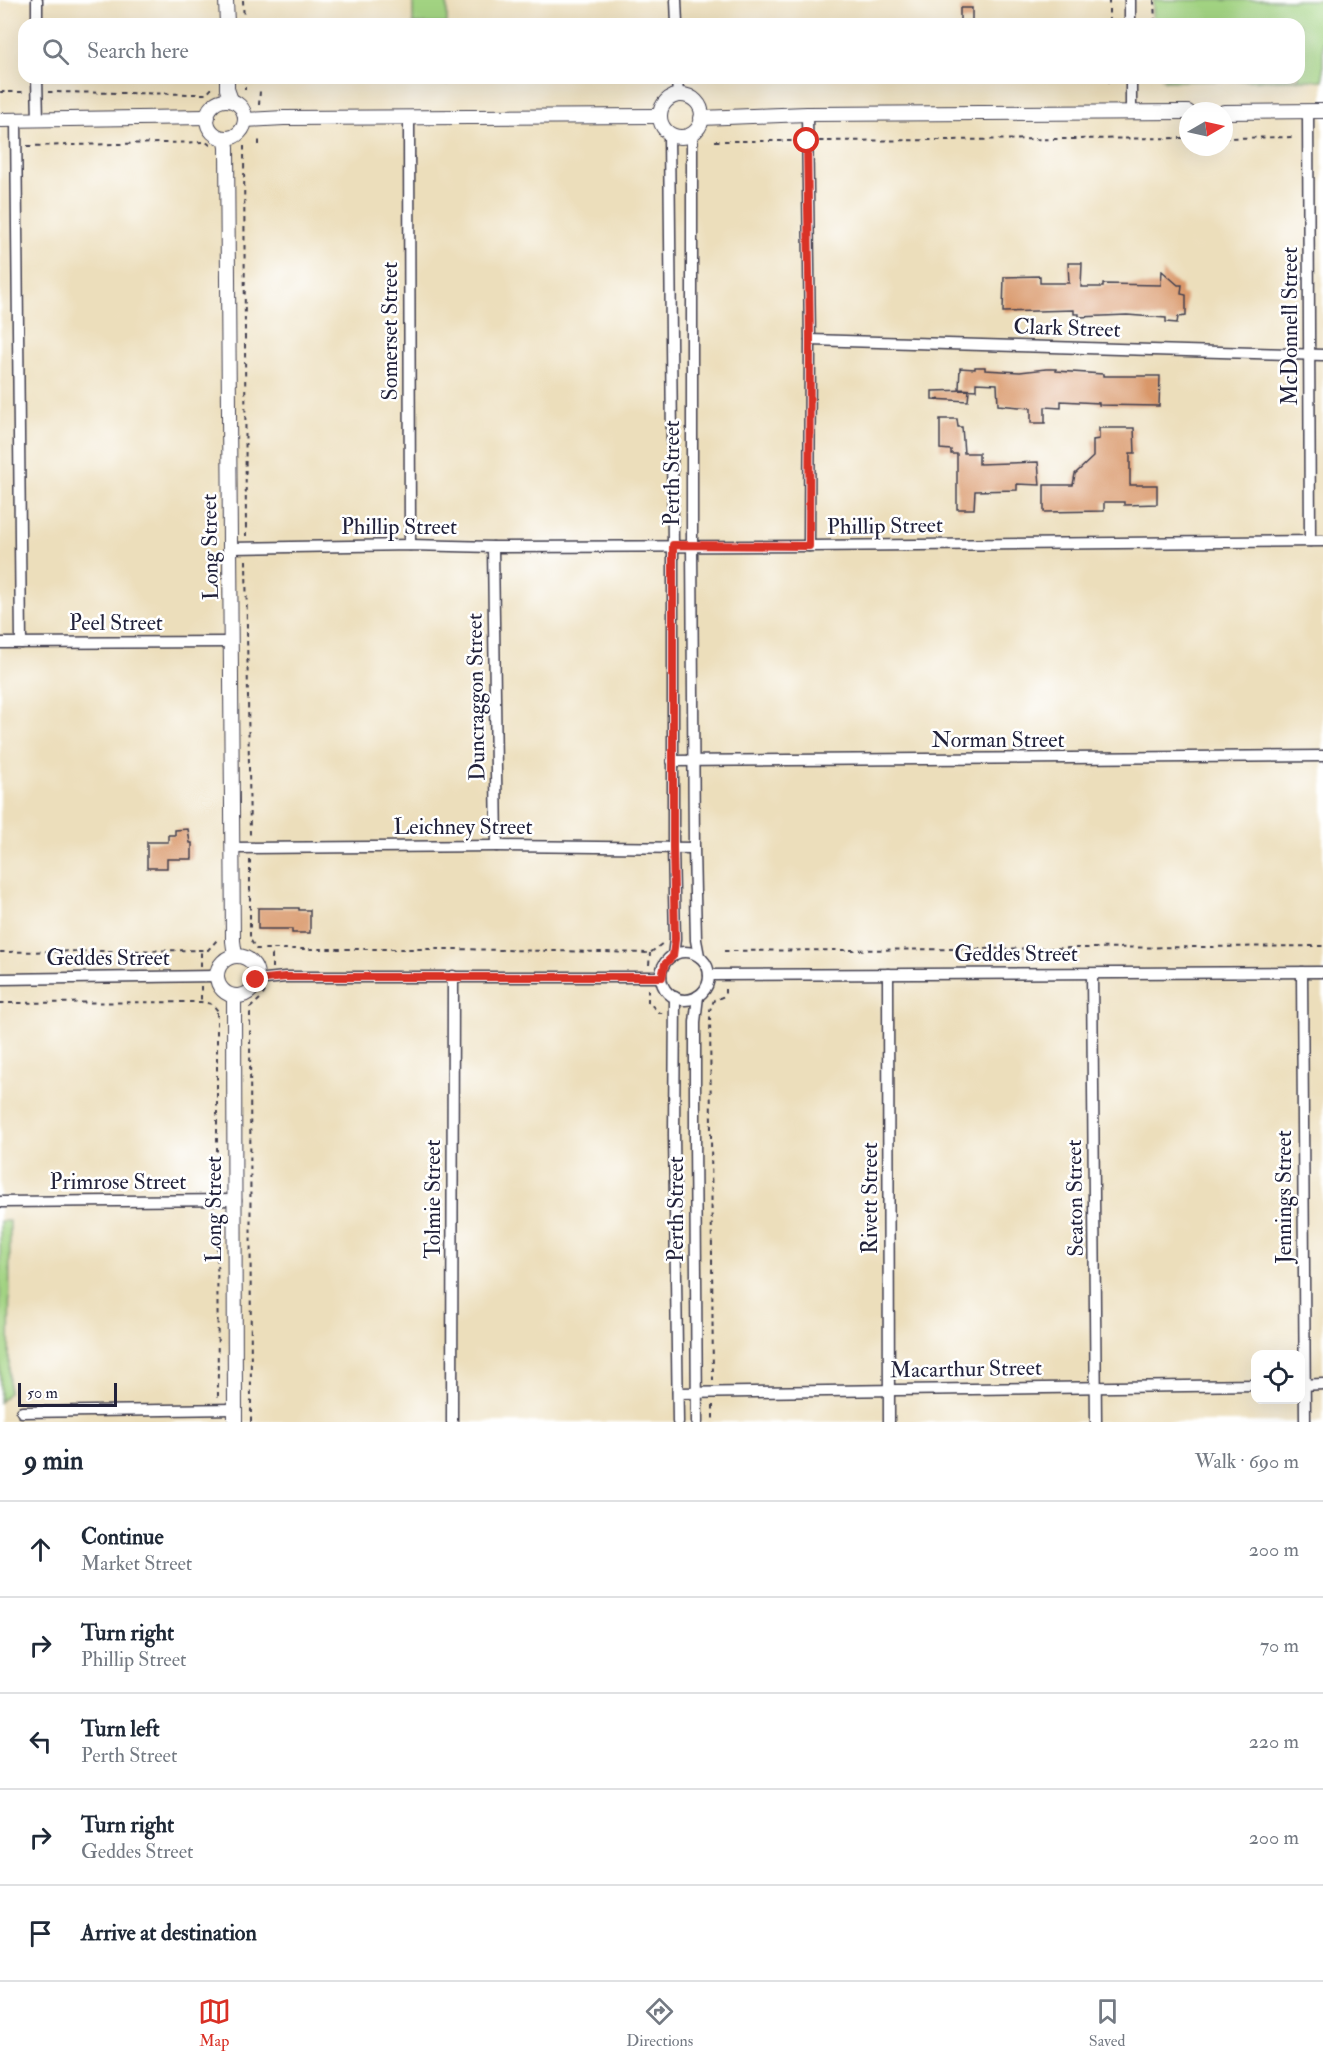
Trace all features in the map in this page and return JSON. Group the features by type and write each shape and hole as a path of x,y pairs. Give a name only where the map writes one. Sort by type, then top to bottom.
{"street":[{"path":"37,0 37,18"},
{"path":"226,0 226,18"},
{"path":"676,0 676,18"},
{"path":"1130,0 1130,18"},
{"path":"37,84 38,120"},
{"path":"227,84 231,100"},
{"path":"677,84 678,96"},
{"path":"1131,84 1131,112"},
{"path":"684,96 695,101 699,106 701,118 700,124 692,133 680,137 669,133 662,125 660,116 663,105 672,98 684,96"},
{"path":"231,100 240,105 245,120 241,131 220,143 219,136 210,129 208,117 213,105 231,100"},
{"path":"1233,112 1323,111"},
{"path":"701,118 807,114 1179,112"},
{"name":"McDonnell Street","path":"1308,112 1310,541"},
{"path":"807,114 810,340 809,546"},
{"path":"245,120 660,116"},
{"path":"0,120 208,117"},
{"name":"Somerset Street","path":"409,118 410,545"},
{"path":"16,120 21,643"},
{"name":"Perth Street","path":"669,133 675,939 673,956"},
{"name":"Perth Street","path":"692,133 694,848 696,940 699,956"},
{"name":"Long Street","path":"220,143 227,147 233,940 235,956"},
{"name":"Clark Street","path":"810,340 1323,355"},
{"name":"Phillip Street","path":"231,548 410,545 809,546 1323,541"},
{"name":"Duncraggon Street","path":"493,547 497,846"},
{"name":"Peel Street","path":"0,643 231,642"},
{"name":"Norman Street","path":"672,761 1323,756"},
{"name":"Leichney Street","path":"233,848 497,846 694,848"},
{"path":"687,952 699,956 706,964 709,975 706,987 698,996 684,1000 675,998 667,991 662,977 665,964 673,956 687,952"},
{"path":"235,956 247,959 256,972 254,987 235,1003 222,990 216,976 221,964 235,956"},
{"name":"Jennings Street","path":"1302,972 1303,1350"},
{"name":"Geddes Street","path":"709,975 1323,972"},
{"name":"Rivett Street","path":"888,974 890,1278 888,1422"},
{"name":"Seaton Street","path":"1092,974 1096,1422"},
{"name":"Geddes Street","path":"0,979 216,976"},
{"path":"256,980 453,976 662,977"},
{"name":"Tolmie Street","path":"452,1422 453,976"},
{"name":"Perth Street","path":"697,1422 695,1022 698,996"},
{"name":"Perth Street","path":"675,998 674,1135 678,1422"},
{"name":"Long Street","path":"235,1003 235,1415"},
{"path":"674,1135 695,1135"},
{"name":"Primrose Street","path":"0,1202 236,1200"},
{"path":"1305,1385 1323,1384"},
{"name":"Macarthur Street","path":"678,1393 1251,1385"},
{"name":"Jennings Street","path":"1304,1404 1305,1422"},
{"path":"22,1412 218,1410 235,1415"}],"path":[{"path":"243,0 244,18"},
{"path":"1109,0 1109,18"},
{"path":"1154,0 1155,18"},
{"path":"245,84 245,90"},
{"path":"0,92 193,94 207,93 211,88 216,89"},
{"path":"260,92 260,105"},
{"path":"258,146 259,137"},
{"path":"1233,138 1308,137"},
{"path":"715,141 1179,138"},
{"path":"17,146 206,142 212,148 220,143"},
{"path":"244,146 250,939 256,949 272,950 455,949 650,953 666,940 675,939"},
{"path":"0,952 208,950 217,940 250,939"},
{"path":"724,951 1323,946"},
{"path":"272,950 272,978"},
{"path":"713,1422 710,1010 714,1000 724,996 725,975"},
{"path":"250,1422 250,1008 265,992"},
{"path":"0,1003 201,1002 212,1004 217,1012 218,1410"},
{"path":"217,1012 235,1003"}],"green space":[{"path":"413,0 447,0 447,18 413,18"},
{"path":"1153,0 1323,0 1323,80 1305,80 1305,18 1153,18"},
{"path":"0,1221 10,1221 9,1392 0,1402"}],"building":[{"path":"960,8 972,8 972,18 960,18"},
{"path":"1068,263 1082,263 1081,287 1103,287 1103,284 1161,285 1162,271 1178,285 1182,285 1181,294 1186,295 1186,316 1178,317 1177,323 1166,322 1166,318 1127,315 1079,317 1079,314 1074,314 1074,310 1003,312 1004,277 1040,276 1040,283 1069,283"},
{"path":"975,367 985,367 985,370 1020,372 1056,369 1056,371 1103,374 1103,376 1160,376 1159,406 1099,405 1099,403 1061,401 1061,408 1045,407 1045,423 1031,423 1031,408 998,405 997,384 976,383 976,390 959,389 960,368 975,369"},
{"path":"969,390 968,401 932,399 932,391"},
{"path":"940,419 957,419 958,427 962,427 964,453 979,453 979,464 1038,462 1040,485 1017,484 1017,490 975,491 974,509 957,509 957,454 951,454 951,450 940,449"},
{"path":"1099,428 1134,428 1135,453 1130,453 1130,485 1157,485 1157,504 1124,505 1124,502 1104,502 1104,511 1044,512 1044,485 1073,485 1075,474 1093,457 1093,440 1099,439"},
{"path":"188,829 190,843 192,843 192,859 167,859 167,868 147,868 147,842 168,842 168,835 175,835 175,830"},
{"path":"258,908 310,910 310,933 292,933 292,929 258,929"}],"route":[{"path":"256,980 285,977 662,977 665,964 673,956 675,939 673,545 809,546 810,340 807,141"}]}
